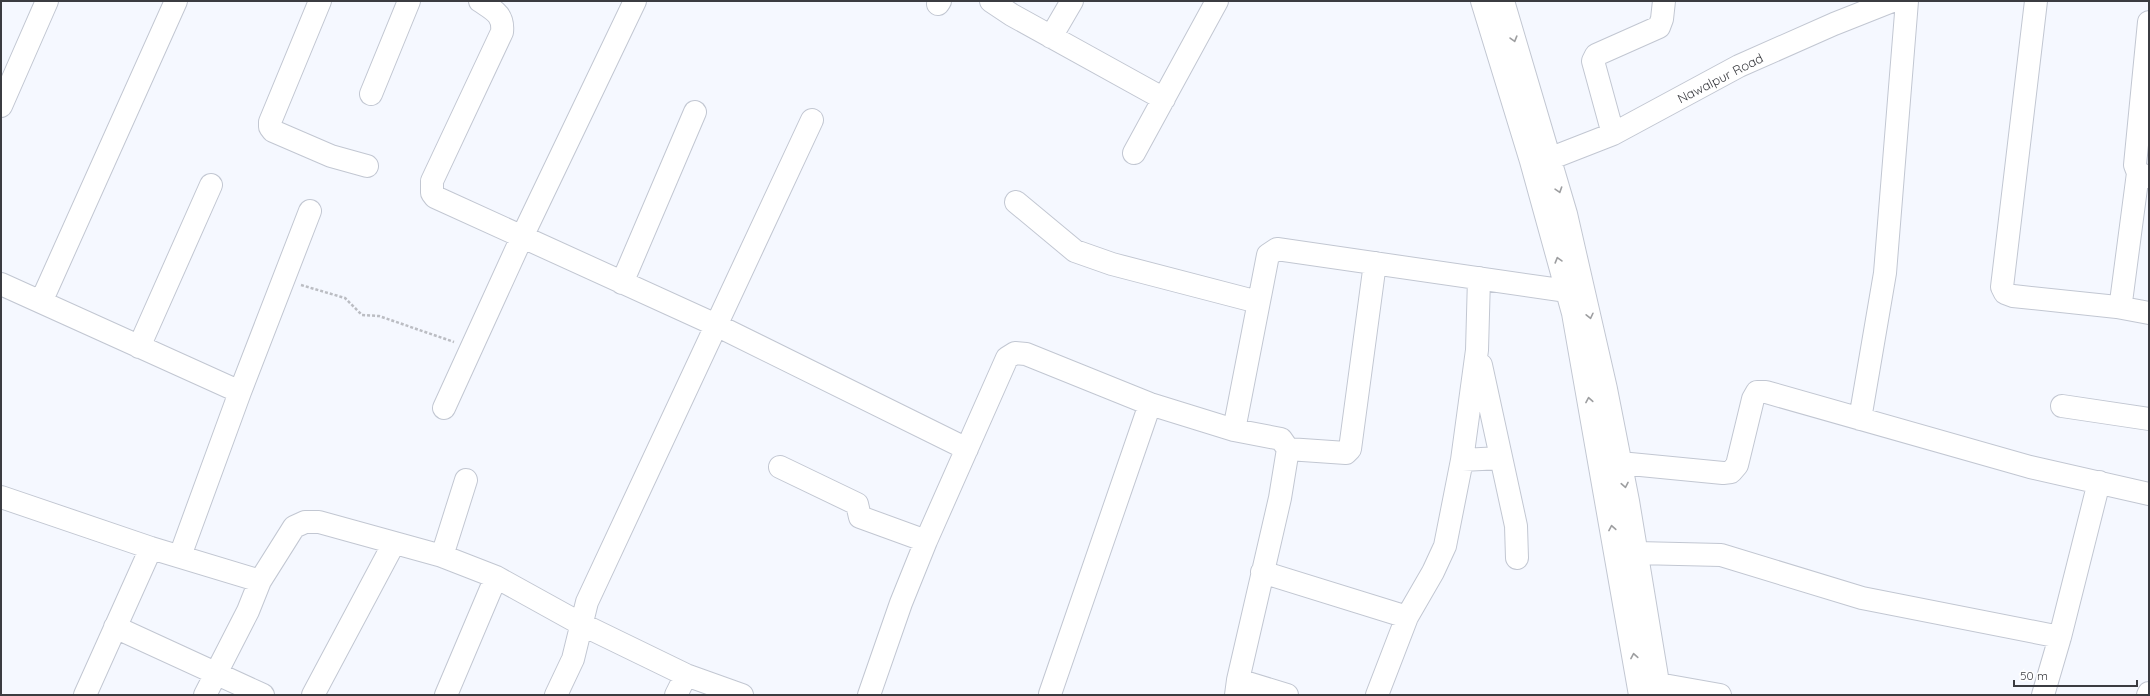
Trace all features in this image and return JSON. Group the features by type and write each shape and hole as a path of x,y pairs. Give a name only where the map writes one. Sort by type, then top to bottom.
{"street":[{"path":"1,106 47,1"},
{"path":"41,302 176,1"},
{"path":"320,1 270,122 270,127 273,131 331,156 367,166"},
{"path":"371,94 409,1"},
{"path":"480,1 498,13 503,22 502,32 432,181 432,193 435,197 716,326 967,449"},
{"path":"444,408 522,237 635,1"},
{"path":"991,1 1050,37 1164,99"},
{"path":"1050,37 1072,1"},
{"path":"1134,153 1217,1"},
{"path":"1482,1 1531,161 1573,313 1640,695"},
{"path":"1503,1 1566,214 1606,389 1637,553 1659,690 1720,695"},
{"path":"1613,134 1593,61 1596,55 1659,27 1664,1"},
{"name":"Nawalpur Road","path":"1549,159 1613,134 1739,66 1834,24 1892,1"},
{"path":"1860,419 1885,273 1908,1"},
{"path":"2036,1 2002,287 2005,293 2013,296 2117,307 2149,313"},
{"path":"2117,307 2121,302 2144,175 2135,165 2147,69 2149,22"},
{"path":"622,283 695,112"},
{"path":"556,695 573,659 587,602 812,120"},
{"path":"139,347 211,185"},
{"path":"1016,202 1075,251 1112,264 1258,302"},
{"path":"180,556 240,392 310,211"},
{"path":"1234,430 1268,255 1277,249 1567,291"},
{"path":"1288,449 1346,453 1350,449 1375,263"},
{"path":"1377,695 1407,617 1433,572 1445,546 1462,460 1477,350 1480,278"},
{"path":"1,284 240,392"},
{"path":"1477,350 1516,526 1517,558"},
{"path":"869,695 901,603 926,541 1007,358 1015,353 1026,354 1150,404 1234,430 1281,440 1288,449 1280,498 1237,687 1286,695"},
{"path":"1620,463 1724,473 1731,472 1737,465 1753,399 1757,392 1766,392 2030,467 2149,494"},
{"path":"1050,694 1150,404"},
{"path":"2062,406 2149,419"},
{"path":"1462,460 1501,458"},
{"path":"780,467 857,504 860,517 926,541"},
{"path":"442,556 466,480"},
{"path":"2043,695 2060,638 2099,482"},
{"path":"1,497 151,548 260,581"},
{"path":"205,695 248,611 260,581 294,527 305,522 319,522 442,556 496,577 581,624 686,675 742,695"},
{"path":"314,695 394,543"},
{"path":"85,695 151,548"},
{"path":"1637,553 1721,554 1862,598 2060,638"},
{"path":"1262,572 1407,617"},
{"path":"446,695 496,577"},
{"path":"115,627 263,695"},
{"path":"676,695 686,675"}],"path":[{"path":"283,280 345,298 362,316 379,316 471,348"}]}
